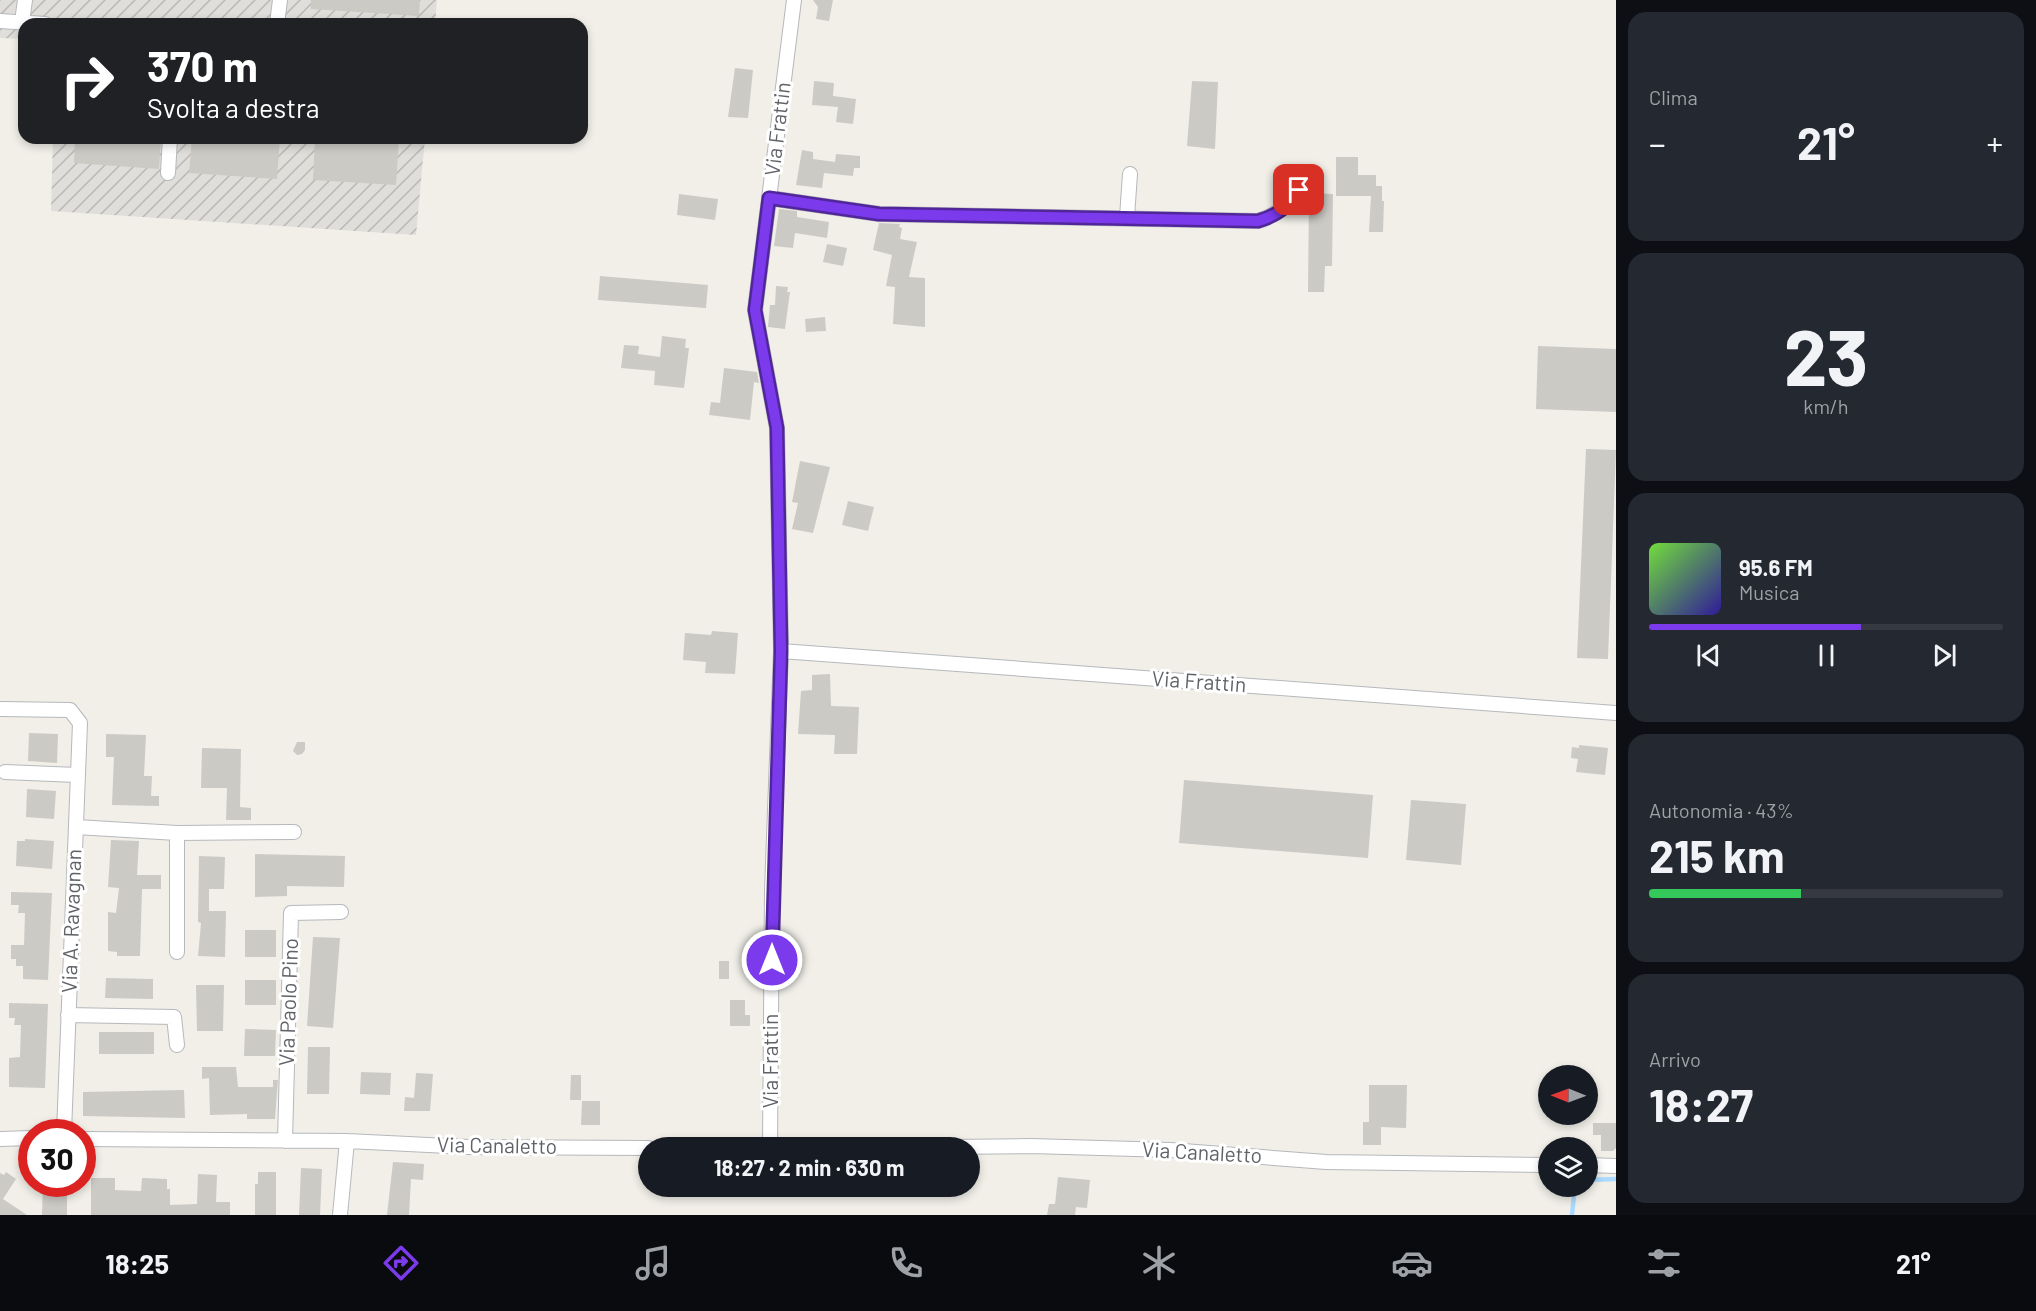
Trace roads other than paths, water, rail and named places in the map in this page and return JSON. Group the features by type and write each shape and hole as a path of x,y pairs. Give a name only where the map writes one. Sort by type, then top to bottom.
{"street":[{"path":"23,18 25,0"},
{"path":"278,18 280,0"},
{"name":"Via Frattin","path":"770,1137 772,890 781,651 777,428 755,310 794,0"},
{"path":"0,21 18,22"},
{"path":"168,173 170,144"},
{"path":"1127,217 1130,174"},
{"path":"769,198 879,214 1258,221 1275,216 1289,205 1309,176"},
{"name":"Via Frattin","path":"781,651 1616,713"},
{"name":"Via A. Ravagnan","path":"0,709 70,711 80,723 64,1119"},
{"path":"5,772 77,775"},
{"name":"Via A. Ravagnan","path":"76,827 177,833 294,832"},
{"path":"177,833 177,952"},
{"name":"Via Paolo Pino","path":"285,1141 291,914 341,912"},
{"name":"Via A. Ravagnan","path":"68,1015 174,1017 177,1045"},
{"path":"0,1139 18,1138"},
{"name":"Via Canaletto","path":"96,1138 346,1141 469,1147 638,1148"},
{"path":"340,1215 346,1141"},
{"name":"Via Canaletto","path":"980,1147 1170,1150 1326,1162 1538,1165"},
{"path":"1598,1165 1616,1166"}],"waterway":[{"path":"1598,1180 1616,1179"},
{"path":"1572,1215 1574,1197"}]}
